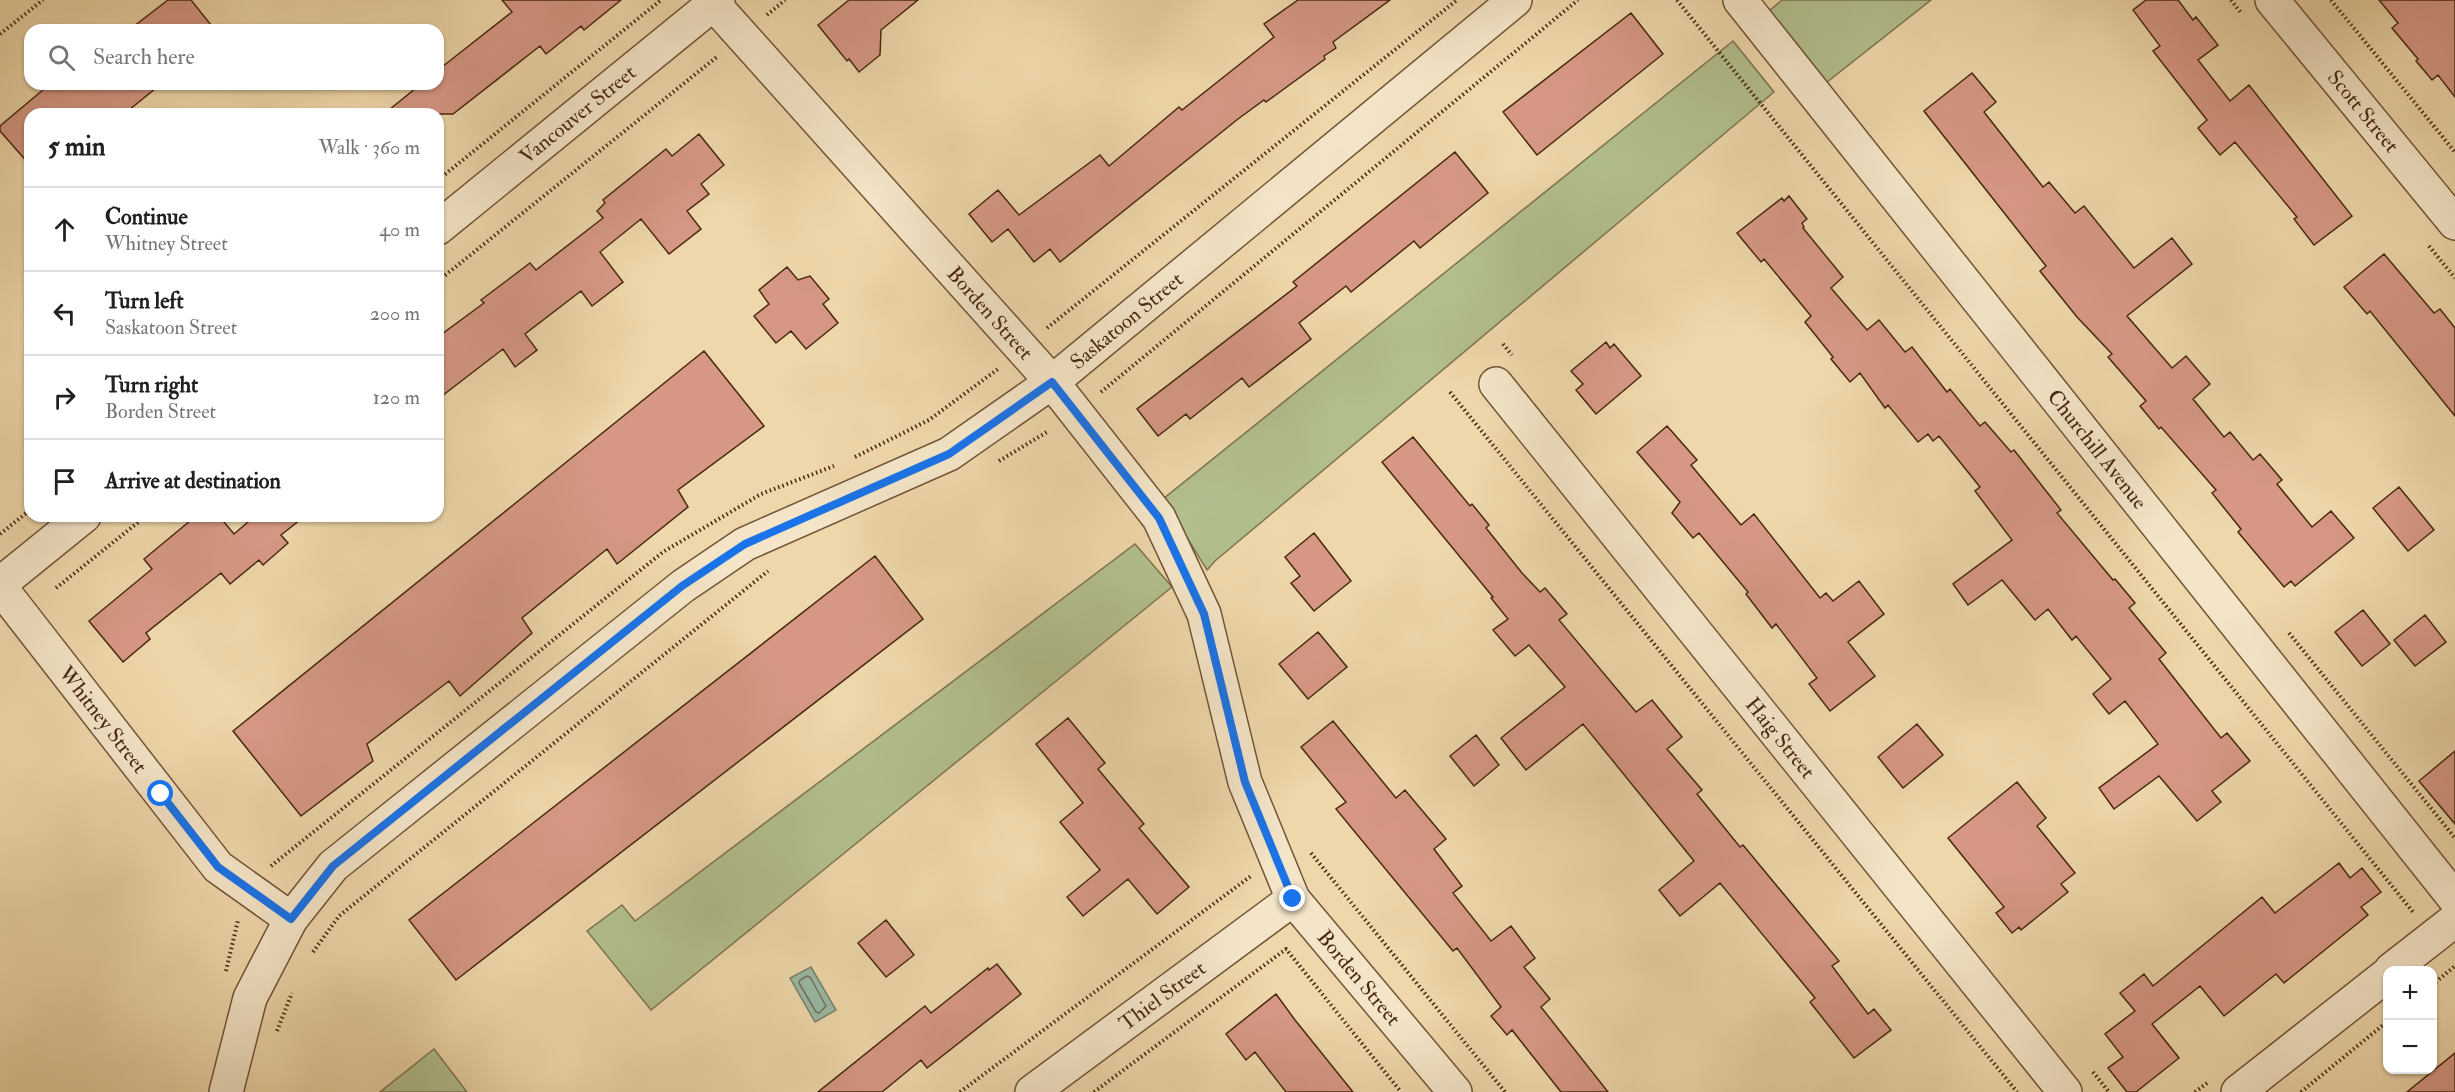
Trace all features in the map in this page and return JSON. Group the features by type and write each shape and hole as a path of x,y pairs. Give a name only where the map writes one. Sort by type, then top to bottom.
{"street":[{"name":"Saskatoon Street","path":"225,1092 249,998 291,919 333,866 682,586 745,544 949,454 1052,382 1515,0"},
{"name":"Churchill Avenue","path":"1740,0 2455,899"},
{"name":"Scott Street","path":"2272,0 2455,223"},
{"name":"Borden Street","path":"714,1 1052,382 1159,518 1204,614 1245,782 1293,899 1455,1092"},
{"name":"Vancouver Street","path":"444,223 714,1"},
{"name":"Haig Street","path":"1496,384 2065,1092"},
{"path":"0,585 77,522"},
{"name":"Whitney Street","path":"0,585 218,867 291,919"},
{"name":"Thiel Street","path":"1032,1092 1293,899"},
{"path":"2396,966 2455,920"},
{"path":"2238,1092 2383,978"}],"path":[{"path":"0,34 43,0"},
{"path":"444,175 661,0"},
{"path":"760,20 785,0"},
{"path":"1039,335 1457,0"},
{"path":"1096,396 1578,0"},
{"path":"1677,0 2417,917"},
{"path":"2331,0 2455,152"},
{"path":"444,276 721,54"},
{"path":"1450,392 2017,1092"},
{"path":"992,465 1047,432"},
{"path":"0,534 24,515"},
{"path":"56,588 138,522"},
{"path":"308,959 339,916 768,571"},
{"path":"1307,848 1505,1092"},
{"path":"960,1092 1260,869"},
{"path":"1094,1092 1286,949 1401,1092"},
{"path":"2437,982 2455,966"},
{"path":"273,1042 293,989"},
{"path":"2301,1092 2383,1026"}],"shaded area":[{"path":"1782,0 1931,0 1822,86 1764,15"},
{"path":"1733,41 1774,92 1207,570 1163,499"},
{"path":"1135,544 1172,587 651,1010 587,931 622,905 635,921"},
{"path":"434,1049 467,1092 380,1092"}],"water":[{"path":"811,967 836,1010 815,1022 790,978"}],"building":[{"path":"168,0 191,0 210,24 137,24"},
{"path":"502,0 621,0 584,30 581,26 546,54 540,46 453,114 444,114 444,108 391,108 414,90 444,90 444,65 512,12"},
{"path":"849,0 918,0 881,30 880,55 859,72 849,59 847,61 818,25"},
{"path":"1298,0 1390,0 1333,42 1336,48 1324,56 1325,59 1266,102 1264,100 1238,119 1060,262 1050,249 1034,262 1008,229 992,242 969,214 998,190 1019,215 1100,155 1109,166 1179,107 1182,110 1274,37 1264,24"},
{"path":"2146,0 2178,0 2193,20 2196,17 2218,45 2198,60 2230,101 2249,85 2352,216 2314,245 2294,219 2297,217 2235,142 2220,155 2198,128 2207,120 2153,51 2160,46 2133,10"},
{"path":"2379,0 2455,0 2455,97 2438,75 2432,80 2416,61 2418,59 2392,28 2398,23"},
{"path":"1631,13 1663,54 1537,155 1503,112"},
{"path":"1972,73 1996,102 1984,112 2043,187 2049,182 2075,213 2084,206 2134,268 2172,238 2192,264 2127,316 2172,368 2186,356 2210,384 2193,399 2224,437 2230,432 2253,460 2260,454 2282,480 2277,484 2312,527 2331,511 2354,538 2295,586 2291,581 2284,587 2238,532 2241,529 2212,493 2216,490 2140,406 2146,401 2108,357 2112,354 2077,317 2040,271 2046,266 1924,111"},
{"path":"43,90 154,90 131,108 24,108 24,158 0,131 0,126"},
{"path":"699,134 724,165 701,184 709,194 687,211 701,229 669,254 641,219 600,252 623,282 592,306 581,291 525,334 537,350 515,367 503,349 444,394 444,333 484,303 481,300 530,263 536,270 603,218 597,211 605,203 603,200 666,149 672,156"},
{"path":"1455,152 1488,193 1420,248 1414,241 1351,292 1346,286 1299,323 1311,339 1249,387 1242,378 1190,419 1186,414 1158,436 1137,409 1297,286 1293,282"},
{"path":"1789,196 1807,219 1802,223 1803,228 1843,277 1831,288 1867,330 1879,320 1905,352 1912,347 1947,392 1950,389 1980,426 1985,422 2011,452 2014,450 2061,510 2057,513 2135,603 2129,608 2166,653 2159,659 2221,738 2227,733 2250,761 2212,791 2221,802 2197,821 2159,776 2114,809 2099,788 2158,744 2125,701 2109,714 2093,694 2111,679 2076,636 2072,640 2048,609 2035,620 2002,580 1968,605 1953,584 2012,540 1975,491 1980,487 1939,436 1933,441 1928,434 1918,442 1888,405 1885,408 1860,373 1850,382 1805,322 1811,316 1764,259 1761,262 1737,233 1782,198 1784,201"},
{"path":"2384,254 2434,313 2440,309 2455,328 2455,416 2370,311 2367,314 2344,287"},
{"path":"787,267 798,280 810,276 829,299 823,304 838,323 806,349 791,331 776,343 754,316 769,304 759,290"},
{"path":"1606,342 1610,348 1614,344 1641,376 1596,414 1576,390 1583,384 1571,371"},
{"path":"704,351 764,426 678,490 688,507 617,564 607,549 522,618 532,633 460,696 449,681 367,744 373,761 301,816 233,731"},
{"path":"1667,426 1697,460 1691,465 1741,525 1754,514 1820,598 1826,593 1833,601 1859,581 1884,614 1848,642 1875,676 1830,711 1809,684 1817,678 1776,624 1772,628 1746,594 1748,592 1699,533 1693,538 1672,513 1680,502 1637,452"},
{"path":"1413,437 1470,506 1472,504 1489,525 1486,528 1522,573 1540,592 1545,588 1567,614 1559,620 1636,712 1652,700 1682,737 1667,749 1702,790 1697,794 1740,847 1743,845 1839,961 1832,966 1868,1014 1874,1009 1891,1030 1854,1058 1810,1002 1815,998 1720,883 1680,916 1659,890 1694,861 1583,724 1526,770 1501,738 1565,687 1529,645 1515,656 1493,630 1508,619 1491,598 1493,597 1382,462"},
{"path":"2399,487 2434,530 2408,551 2373,508"},
{"path":"189,522 224,522 234,534 248,522 297,522 281,535 288,543 263,565 259,560 230,584 221,573 146,633 150,639 123,662 89,621 152,569 144,559"},
{"path":"1314,533 1351,581 1314,611 1291,583 1300,576 1285,557"},
{"path":"875,556 923,619 456,980 409,920"},
{"path":"2363,610 2390,644 2362,666 2335,632"},
{"path":"2425,615 2446,642 2415,666 2394,640"},
{"path":"1318,632 1347,667 1308,699 1279,664"},
{"path":"1068,718 1105,763 1098,769 1144,824 1139,828 1189,887 1157,914 1128,879 1083,916 1067,897 1100,870 1060,822 1083,803 1036,744"},
{"path":"1333,721 1396,798 1405,790 1446,839 1434,849 1462,886 1453,893 1491,941 1511,926 1535,958 1524,967 1550,999 1541,1007 1608,1092 1561,1092 1512,1030 1507,1035 1491,1016 1501,1007 1457,948 1453,951 1336,809 1346,802 1301,747"},
{"path":"1917,724 1943,755 1903,788 1878,757"},
{"path":"1476,735 1499,765 1474,786 1450,756"},
{"path":"2455,751 2455,824 2419,781"},
{"path":"2017,782 2046,818 2037,826 2075,873 2061,884 2068,892 2021,930 2019,927 2012,933 1996,913 2004,907 1948,838"},
{"path":"2339,863 2350,878 2362,868 2381,892 2361,907 2368,915 2284,983 2276,974 2224,1016 2200,986 2152,1024 2179,1058 2136,1092 2127,1092 2108,1068 2123,1057 2105,1034 2135,1011 2120,993 2144,974 2153,986 2262,897 2275,913"},
{"path":"886,920 914,955 886,977 858,943"},
{"path":"997,964 1021,994 927,1068 921,1060 882,1092 818,1092 925,1006 931,1013 988,968 989,970"},
{"path":"1276,994 1353,1092 1286,1092 1255,1052 1246,1060 1226,1034"},
{"path":"2455,1053 2455,1092 2407,1092 2429,1074 2437,1074 2437,1068"}],"route":[{"path":"161,794 218,867 291,919 333,866 682,586 745,544 949,454 1052,382 1159,518 1204,614 1245,782 1293,899"}]}
